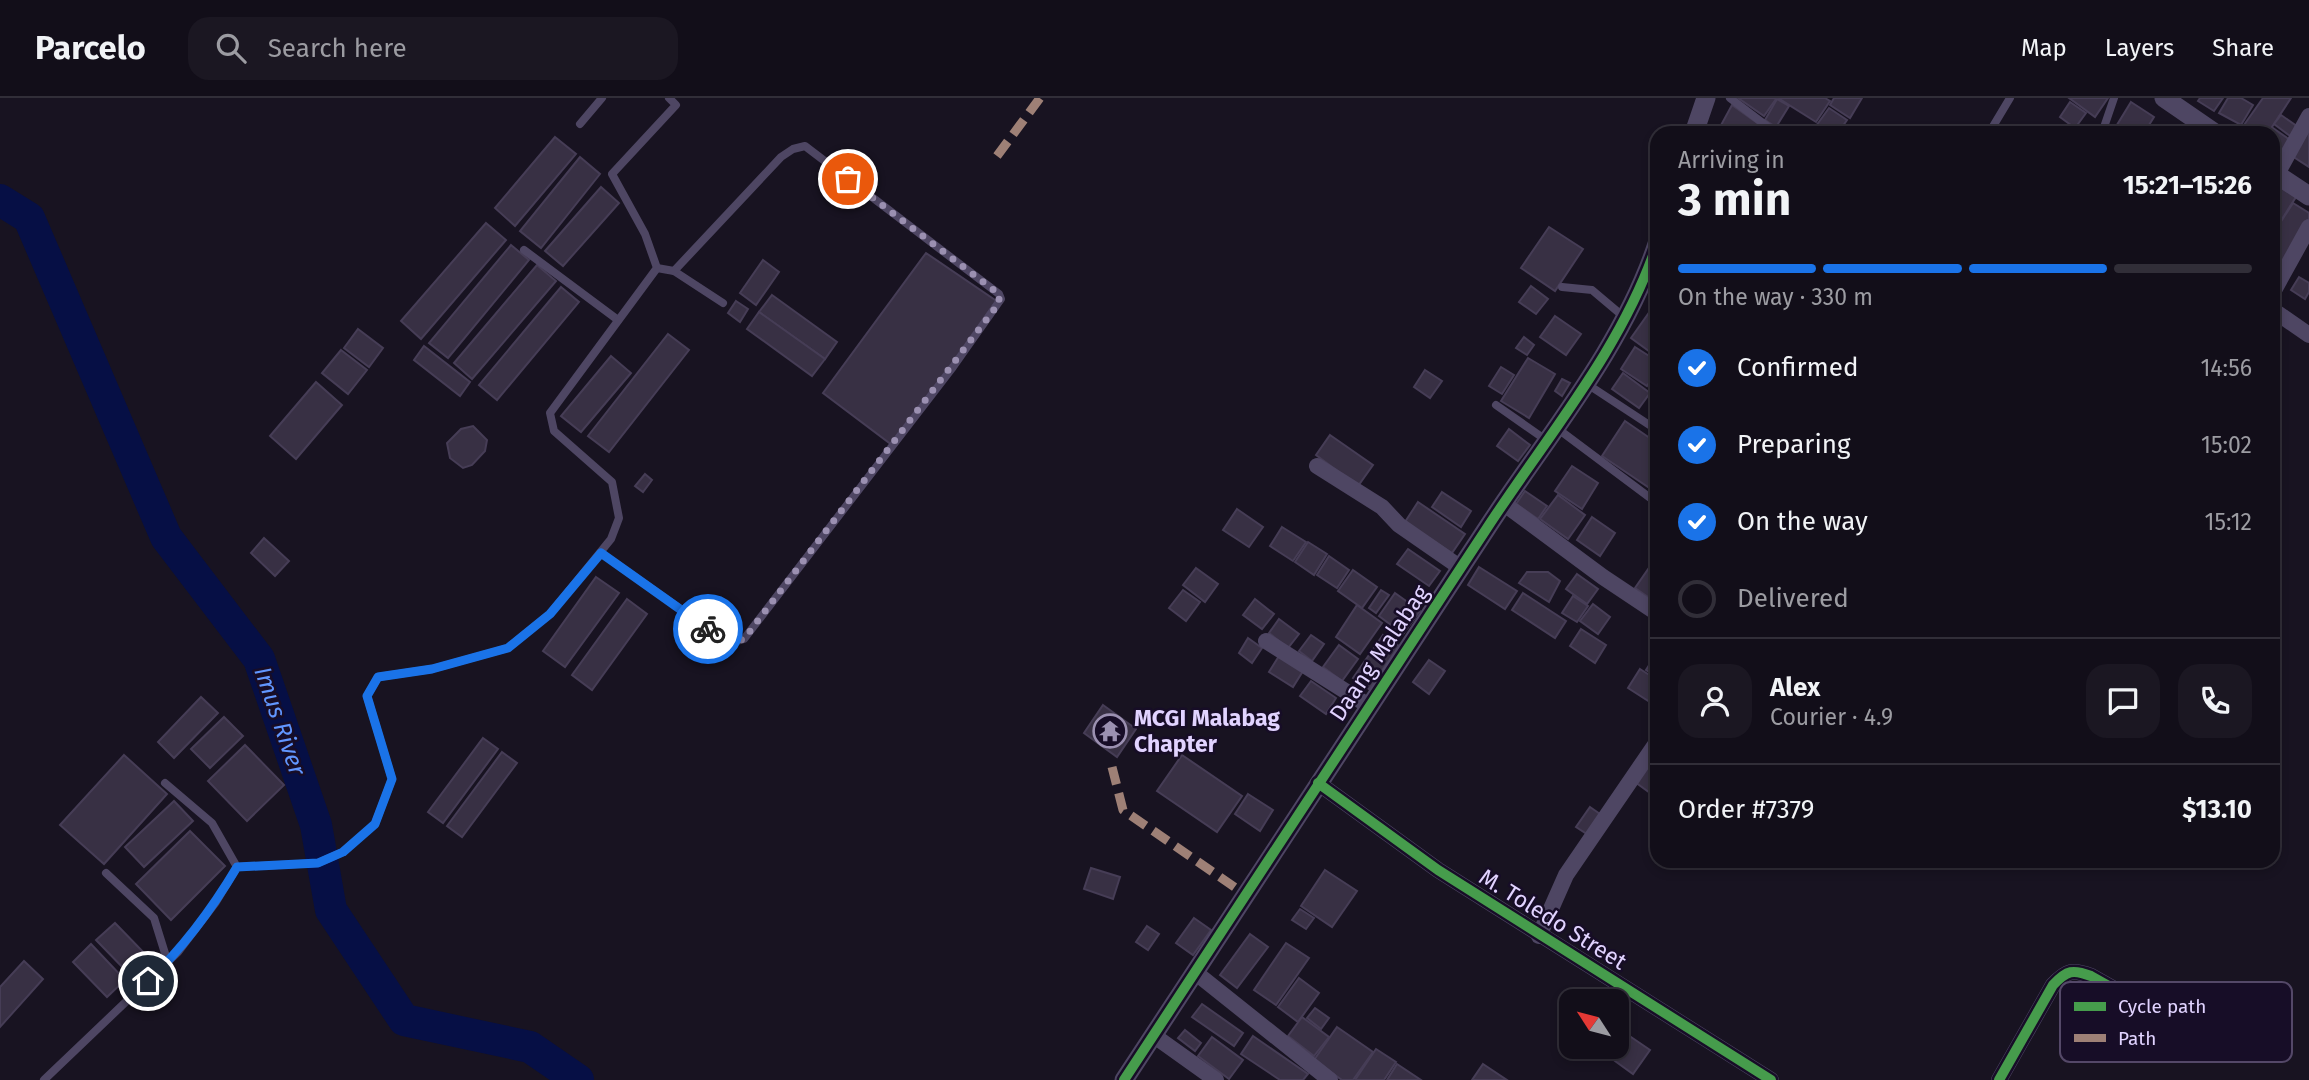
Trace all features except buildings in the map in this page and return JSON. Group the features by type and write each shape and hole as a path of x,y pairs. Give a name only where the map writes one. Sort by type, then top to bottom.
{"street":[{"path":"1697,126 1706,98"},
{"path":"2164,98 2206,126"},
{"path":"2280,165 2309,116"},
{"path":"2280,177 2309,197"},
{"path":"2280,279 2309,227"},
{"name":"Daang Malabag","path":"1124,1080 1503,503 1553,435 1624,317 1650,281"},
{"path":"2280,315 2309,335"},
{"path":"1317,466 1382,507 1399,525 1461,568"},
{"path":"1503,503 1603,578 1650,608"},
{"path":"1266,641 1369,706"},
{"path":"1539,936 1566,875 1650,752"},
{"name":"M. Toledo Street","path":"1318,783 1438,870 1771,1080"},
{"path":"1999,1080 2053,985 2064,973 2075,970 2102,982"},
{"path":"1196,973 1330,1080"},
{"path":"1153,1035 1216,1080"}],"lane":[{"path":"580,124 601,98"},
{"path":"1730,98 1767,126"},
{"path":"1993,126 2010,98"},
{"path":"2104,126 2114,98"},
{"path":"657,268 645,234 612,174 675,100"},
{"path":"601,553 731,643 744,639 953,367 1001,299 999,294 805,146 793,149 781,157 674,271"},
{"path":"524,250 618,320"},
{"path":"657,268 674,271 723,303"},
{"path":"237,867 318,863 343,852 375,824 392,779 367,696 378,677 432,669 508,648 550,614 611,539 619,518 612,482 554,432 550,414 657,268"},
{"path":"1562,287 1592,290 1624,317"},
{"path":"1586,383 1650,425"},
{"path":"1496,405 1553,435 1650,498"},
{"path":"166,783 212,823 237,867"},
{"path":"44,1080 167,962 216,902 237,867"},
{"path":"106,873 154,918 167,962"}],"waterway":[{"name":"Imus River","path":"0,200 29,218 166,537 259,659 316,825 331,910 404,1020 530,1047 578,1080"}],"marked path":[{"path":"997,156 1040,98"},
{"path":"1112,767 1123,810 1246,895"}],"cycle path":[{"path":"1124,1080 1487,528 1604,356 1624,320 1650,262"},
{"path":"1318,783 1438,870 1771,1080"},
{"path":"1999,1080 2053,985 2062,976 2079,972 2102,982"}],"way so far":[{"path":"708,629 731,643 744,639 937,388 1001,299 999,294 848,179"}],"place":[{"name":"MCGI Malabag Chapter","path":"1110,731"}],"route":[{"path":"148,981 178,952 216,902 237,867 318,863 343,852 375,824 392,779 367,696 378,677 432,669 508,648 550,614 601,553 708,629"}]}
